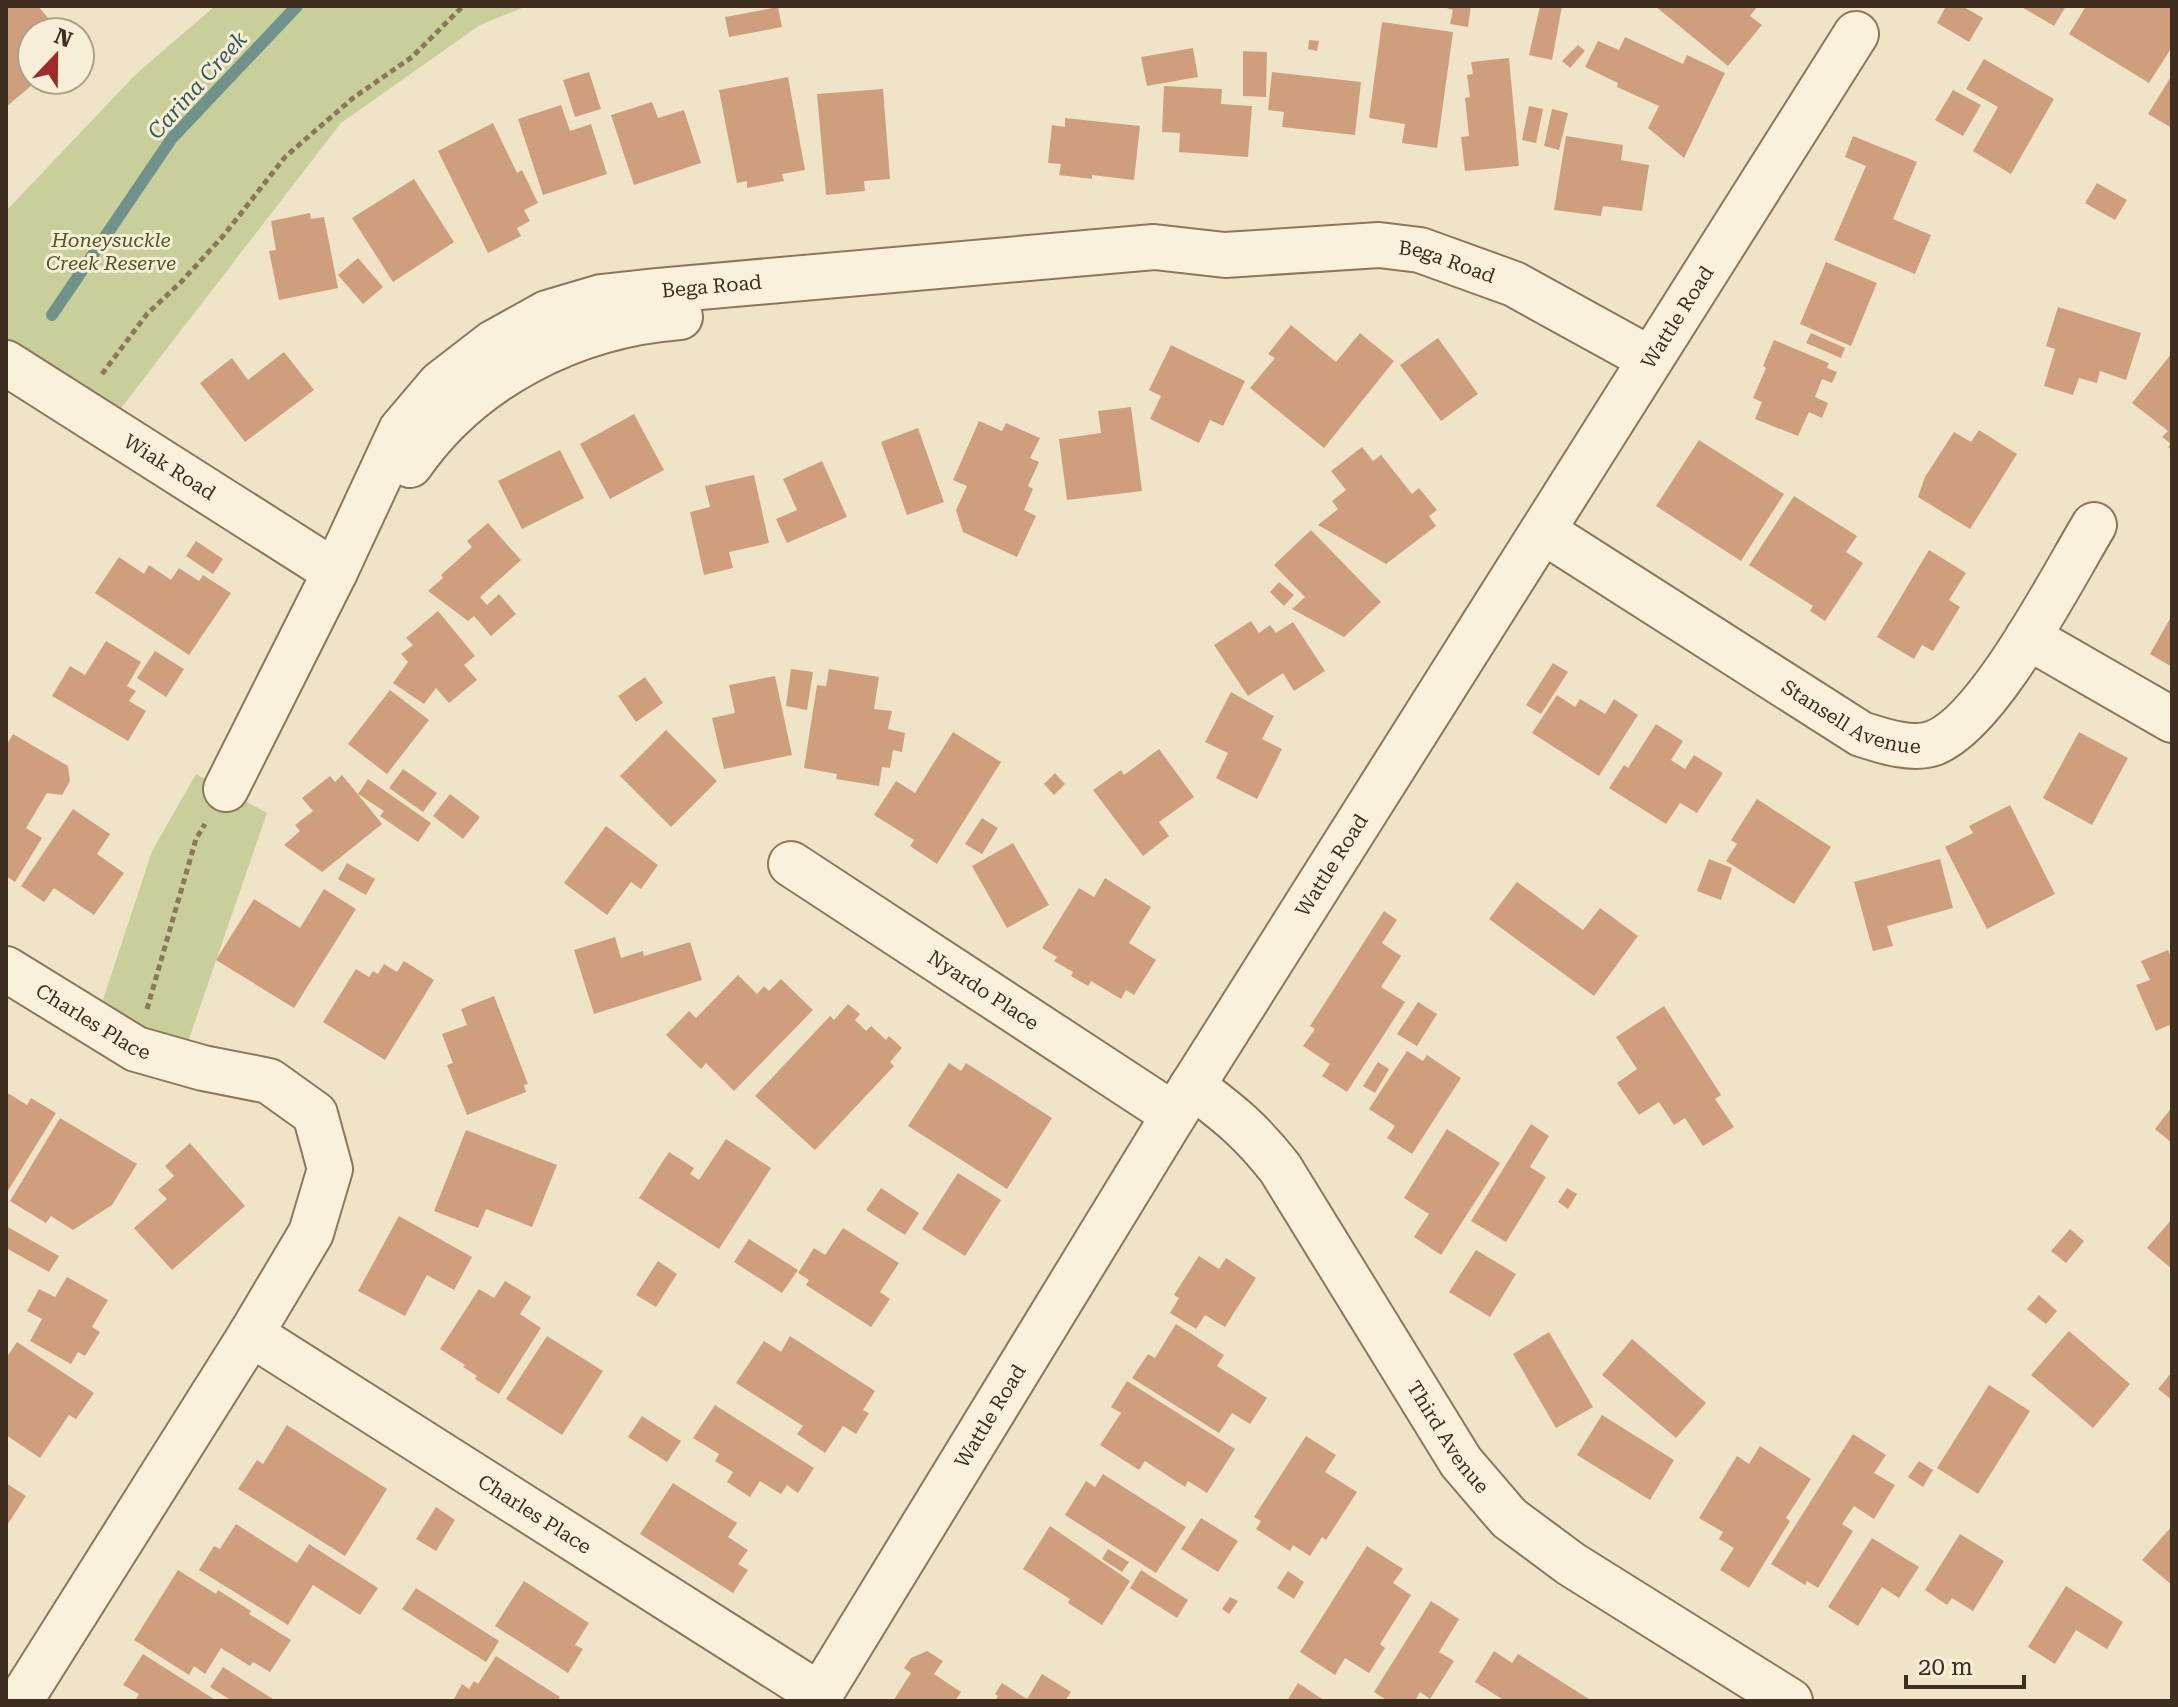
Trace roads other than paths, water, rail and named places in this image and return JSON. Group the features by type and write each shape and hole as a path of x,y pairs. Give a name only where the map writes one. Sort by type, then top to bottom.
{"street":[{"name":"Wattle Road","path":"818,1698 1183,1101 1856,34"},
{"name":"Bega Road","path":"226,789 335,572 401,430 440,384 493,343 547,313 601,297 656,291 1154,247 1225,255 1379,245 1420,250 1514,284 1650,359"},
{"name":"Wiak Road","path":"6,363 335,572"},
{"name":"Stansell Avenue","path":"1543,531 1861,734 1895,744 1932,744 1958,729 1986,698 2028,637 2094,525"},
{"path":"2028,637 2172,720"},
{"name":"Nyardo Place","path":"791,864 1183,1101"},
{"name":"Charles Place","path":"6,969 136,1049 203,1068 269,1081 315,1114 330,1169 311,1233 20,1701"},
{"name":"Third Avenue","path":"1183,1101 1228,1112 1255,1135 1280,1168 1461,1462 1509,1518 1571,1564 1790,1701"},
{"name":"Charles Place","path":"251,1334 818,1698"}],"waterway":[{"name":"Carina Creek","path":"52,315 172,138 297,6"}],"park label":[{"name":"Honeysuckle Creek Reserve","path":"111,252"}]}
